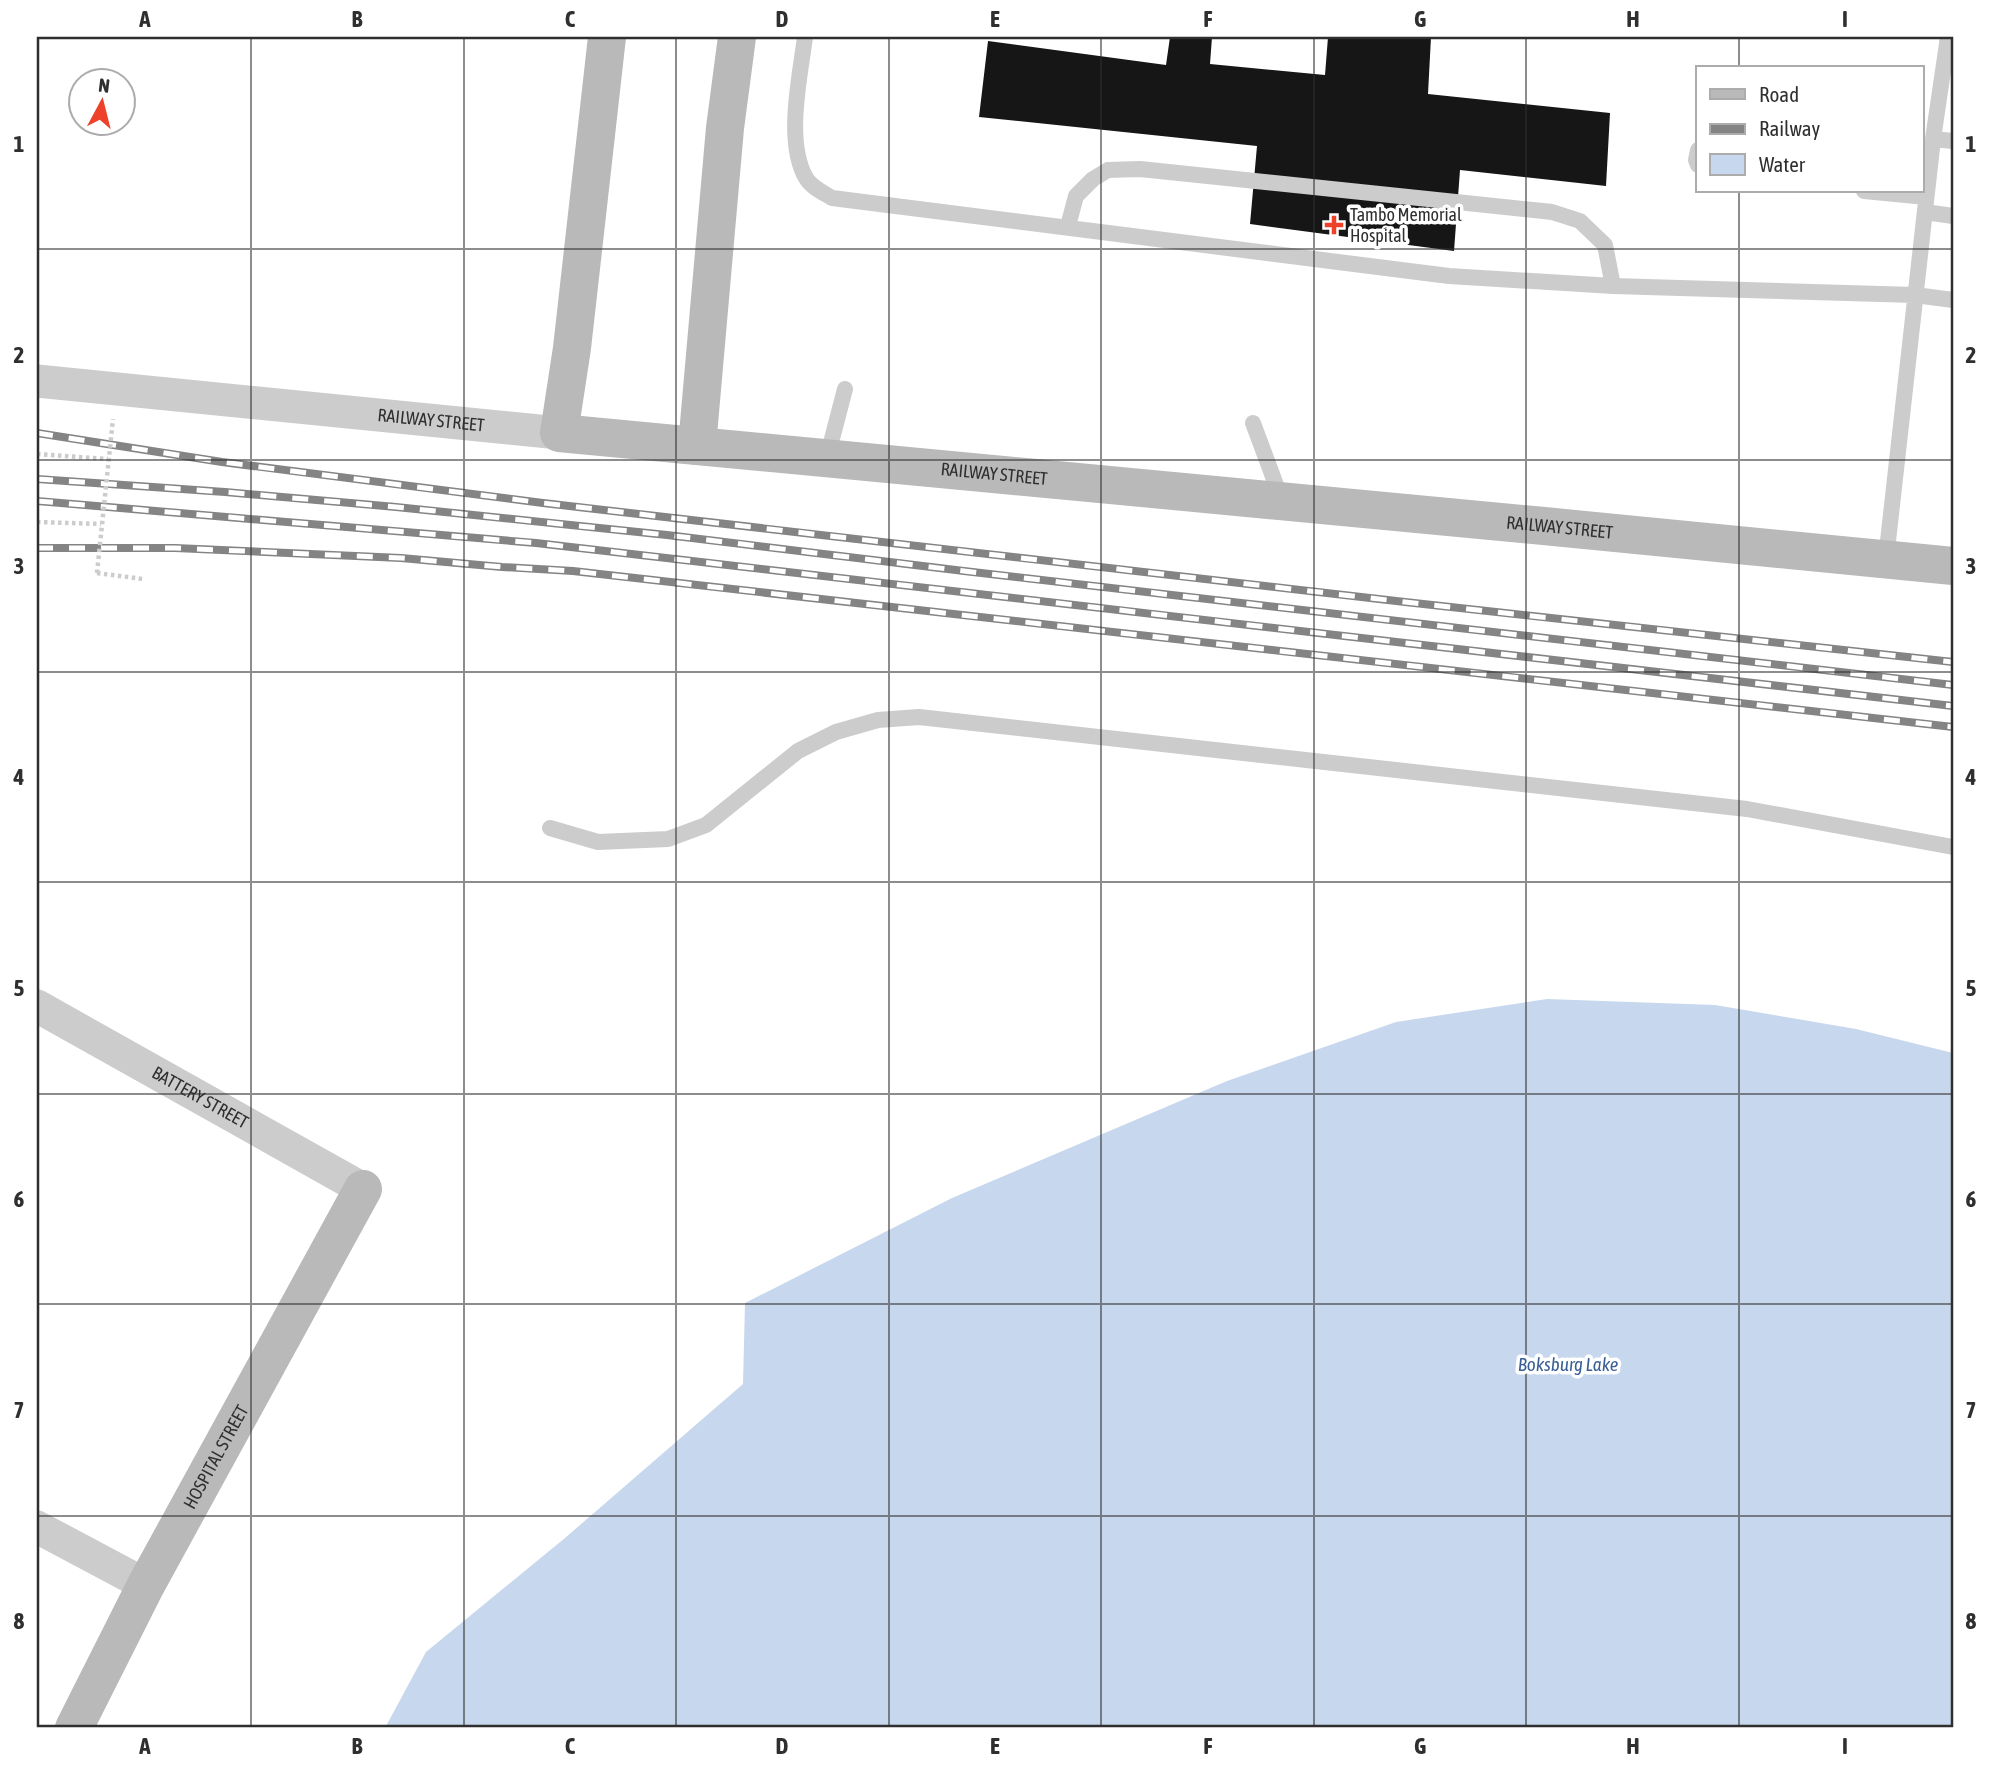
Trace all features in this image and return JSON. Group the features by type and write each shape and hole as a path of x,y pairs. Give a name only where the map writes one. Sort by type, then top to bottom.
{"street":[{"path":"565,433 607,37"},
{"path":"697,446 725,128 737,37"},
{"name":"RAILWAY STREET","path":"37,381 1953,566"},
{"name":"BATTERY STREET","path":"37,1006 363,1189"},
{"name":"HOSPITAL STREET","path":"74,1728 146,1585 363,1189"},
{"path":"37,1527 146,1585"}],"lane":[{"path":"805,37 796,105 799,162 807,181 832,198 1450,276 1613,286 1915,295 1953,300"},
{"path":"1886,561 1933,139 1948,37"},
{"path":"1933,139 1953,141"},
{"path":"1068,226 1076,196 1093,179 1108,170 1140,169 1552,212 1580,221 1605,245 1613,286"},
{"path":"1868,192 1926,205 1953,216"},
{"path":"827,458 845,389"},
{"path":"1253,423 1282,501"},
{"path":"550,828 598,842 668,839 706,825 798,751 836,732 877,720 919,717 1746,809 1953,848"}],"path":[{"path":"113,419 97,573 143,579"},
{"path":"37,454 108,459"},
{"path":"37,522 101,524"}],"water":[{"name":"Boksburg Lake","path":"1547,999 1715,1005 1856,1029 1953,1053 1953,1728 385,1728 426,1652 565,1538 743,1384 745,1303 952,1198 1227,1081 1396,1022"}],"building":[{"path":"1170,37 1212,37 1210,64 1325,75 1328,37 1431,37 1428,94 1610,113 1606,186 1460,170 1454,251 1250,224 1257,146 979,117 988,41 1166,65"}],"railway":[{"path":"37,433 222,462 543,503 1953,662"},
{"path":"37,479 396,507 667,535 1953,685"},
{"path":"37,501 536,543 1953,706"},
{"path":"37,548 175,548 401,558 573,571 1953,727"}],"place":[{"name":"Tambo Memorial Hospital","path":"1334,225"}]}
